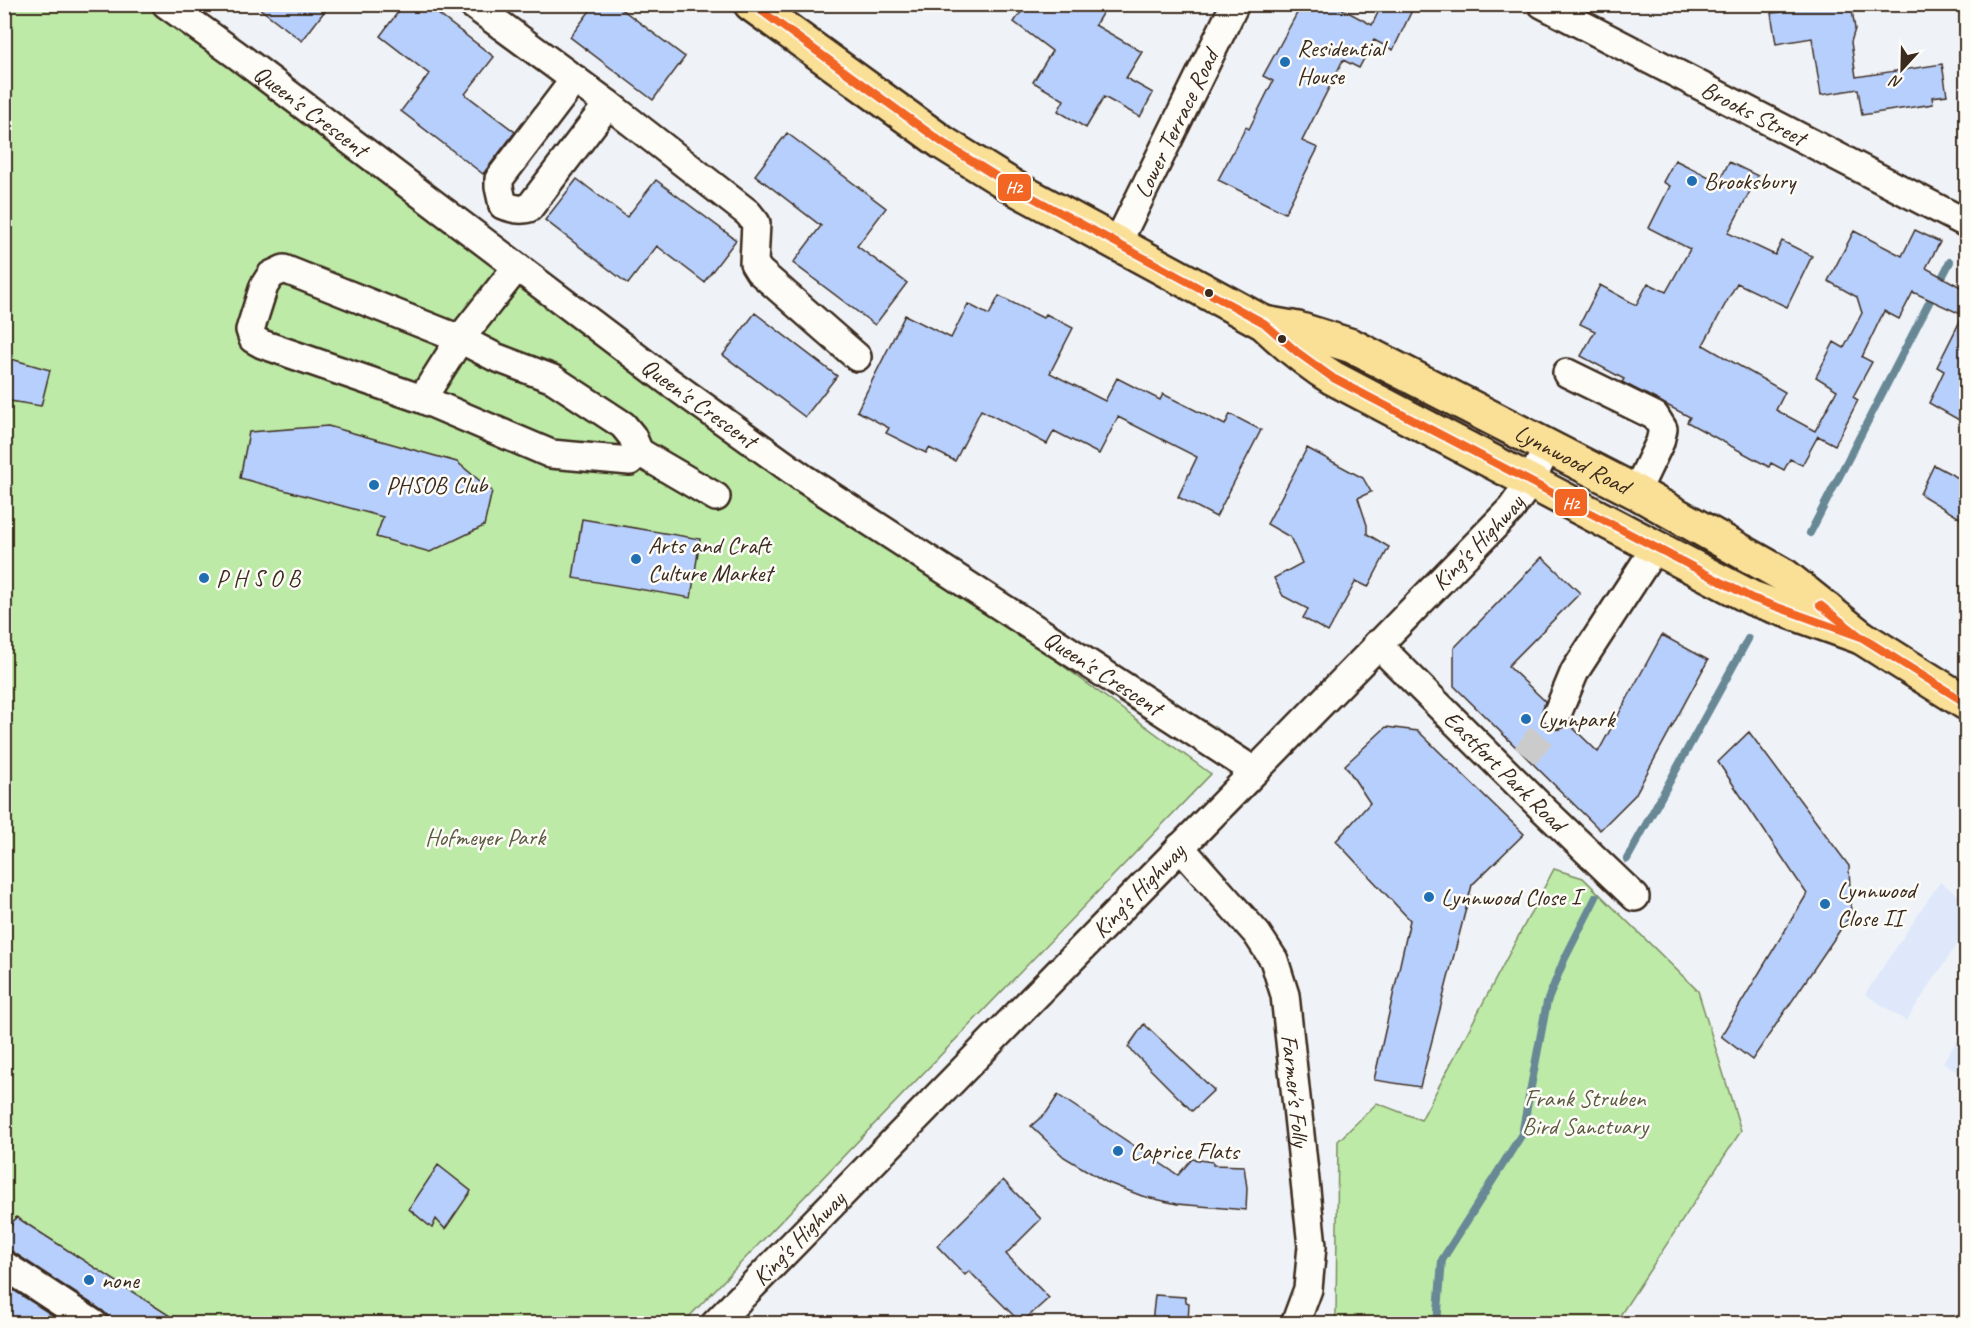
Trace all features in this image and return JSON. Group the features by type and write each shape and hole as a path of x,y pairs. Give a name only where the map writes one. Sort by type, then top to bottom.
{"main road":[{"name":"Lynnwood Road","path":"751,4 943,143 1015,188 1264,323 1317,334 1352,346 1636,492 1785,576 1861,638 1966,703"},
{"name":"Lynnwood Road","path":"1264,323 1308,363 1333,378 1655,548 1752,598 1861,638"}],"street":[{"name":"Queen's Crescent","path":"166,4 802,478 1254,771"},
{"path":"472,4 575,79 748,213 756,223 754,263 759,272 857,357"},
{"name":"Lower Terrace Road","path":"1117,244 1235,4"},
{"name":"Brooks Street","path":"1542,4 1966,223"},
{"path":"504,205 498,187 499,179 575,79"},
{"path":"504,205 523,210 529,208 608,104"},
{"path":"478,238 504,205"},
{"path":"422,399 460,339 517,267"},
{"path":"639,452 630,461 551,454 422,399 262,345 253,339 250,330 264,286 272,275 285,269 553,379 623,425 632,436 639,452 716,497"},
{"path":"1567,373 1655,416 1663,429 1660,442 1636,492"},
{"name":"King's Highway","path":"715,1323 1511,509 1531,481 1547,448"},
{"path":"1557,714 1575,671 1655,548"},
{"name":"Eastfort Park Road","path":"1377,644 1517,765 1635,897"},
{"name":"Farmer's Folly","path":"1180,848 1257,934 1274,960 1285,995 1312,1246 1308,1289 1295,1323"},
{"path":"4,1265 94,1323"}],"shaded area":[{"path":"1940,882 1966,900 1966,931 1906,1021 1865,994"},
{"path":"1966,1027 1966,1078 1943,1062"}],"green space":[{"name":"Hofmeyer Park","path":"5,5 159,5 1211,774 683,1323 5,1323"},
{"name":"Frank Struben Bird Sanctuary","path":"1554,869 1583,878 1698,991 1741,1131 1617,1320 1622,1323 1333,1323 1336,1314 1338,1141 1377,1103 1421,1120"}],"building":[{"path":"254,4 330,4 302,41"},
{"path":"404,4 425,4 494,57 465,94 515,132 483,174 401,111 429,74 380,36"},
{"path":"595,4 615,4 685,57 653,100 570,37"},
{"path":"1027,4 1108,4 1095,25 1142,52 1126,78 1153,93 1140,117 1104,97 1086,128 1058,111 1064,100 1033,82 1052,51 1014,22"},
{"path":"1302,4 1333,4 1372,25 1382,4 1415,4 1393,50 1374,40 1359,68 1343,60 1302,141 1318,148 1285,213 1218,180 1246,127 1249,129 1273,81 1263,76"},
{"path":"1781,4 1851,4 1855,29 1851,42 1856,77 1942,64 1947,95 1932,97 1933,104 1862,115 1858,89 1821,95 1812,38 1776,44 1771,13 1782,12"},
{"path":"787,133 886,208 857,246 907,283 875,325 793,263 821,226 755,175"},
{"path":"1675,160 1719,182 1729,162 1758,176 1728,233 1775,255 1782,241 1812,256 1787,307 1737,283 1703,345 1785,392 1776,410 1815,431 1837,390 1816,377 1834,342 1844,348 1862,313 1857,297 1828,281 1854,231 1902,256 1915,230 1940,242 1926,268 1966,290 1966,424 1929,403 1944,371 1937,367 1963,315 1913,292 1899,319 1884,311 1862,357 1872,362 1853,397 1858,400 1835,445 1818,436 1802,465 1790,459 1784,470 1771,463 1769,467 1687,422 1690,417 1622,382 1624,379 1581,356 1595,331 1580,324 1600,285 1636,305 1648,283 1666,292 1690,249 1649,228 1670,186 1663,182"},
{"path":"577,179 627,217 656,180 736,240 704,282 657,246 628,284 545,220"},
{"path":"999,296 1043,318 1046,314 1073,328 1050,373 1105,401 1117,378 1160,400 1163,394 1225,425 1230,414 1261,430 1216,517 1178,497 1197,457 1118,417 1099,454 1054,431 1047,444 981,410 955,461 929,448 926,453 886,433 889,428 857,411 905,315 951,338 968,304 989,315"},
{"path":"755,313 837,376 805,417 723,355"},
{"path":"4,357 50,370 41,406 4,400"},
{"name":"PHSOB Club","path":"328,426 457,462 492,491 484,526 430,552 376,537 383,517 240,478 249,432"},
{"path":"1307,448 1363,478 1371,492 1358,498 1367,525 1367,534 1389,547 1368,587 1356,581 1328,632 1303,618 1308,609 1283,596 1274,578 1302,563 1290,537 1267,524"},
{"path":"1934,465 1966,482 1966,522 1920,494"},
{"name":"Arts and Craft Culture Market","path":"582,519 700,539 691,598 573,578"},
{"name":"Lynnpark","path":"1542,557 1580,593 1508,666 1545,701 1542,717 1550,728 1560,729 1569,724 1598,752 1662,635 1708,660 1635,795 1600,830 1454,686 1454,648"},
{"name":"Lynnwood Close I","path":"1386,727 1418,731 1524,834 1472,885 1420,1087 1374,1080 1410,920 1336,841 1370,803 1345,765"},
{"name":"Lynnwood Close II","path":"1749,732 1849,866 1851,914 1752,1060 1721,1036 1807,894 1718,762"},
{"path":"1144,1024 1214,1090 1192,1111 1128,1047"},
{"name":"Caprice Flats","path":"1058,1095 1178,1175 1192,1159 1213,1162 1213,1165 1244,1166 1247,1188 1246,1210 1177,1204 1142,1196 1106,1182 1064,1157 1031,1126 1047,1112"},
{"path":"438,1165 471,1191 445,1229 436,1219 432,1228 409,1209"},
{"path":"1003,1180 1041,1219 1006,1254 1049,1298 1021,1323 969,1271 965,1275 937,1246"},
{"name":"none","path":"16,1217 181,1323 110,1323 103,1311 13,1252 4,1249 4,1236"},
{"path":"4,1284 65,1323 4,1323"},
{"path":"1155,1295 1185,1297 1186,1302 1189,1303 1188,1323 1152,1323"}],"waterway":[{"path":"1810,533 1950,262"},
{"path":"1627,859 1748,639"},
{"path":"1437,1324 1442,1260 1522,1134 1547,1002 1564,960 1596,897"}],"tunnel":[{"path":"1525,756 1557,714"}],"transit line":[{"name":"H2","path":"752,4 943,143 1015,188 1264,323 1297,352 1333,378 1752,598 1861,637"},
{"name":"H2","path":"1820,605 1861,637 1966,703"}],"place":[{"name":"Residential House","path":"1285,62"},
{"name":"Brooksbury","path":"1692,181"},
{"name":"PHSOB Club","path":"374,485"},
{"name":"Arts and Craft Culture Market","path":"636,559"},
{"name":"P H S O B","path":"204,578"},
{"name":"Lynnpark","path":"1526,719"},
{"name":"Lynnwood Close I","path":"1429,897"},
{"name":"Lynnwood Close II","path":"1825,904"},
{"name":"Caprice Flats","path":"1118,1151"},
{"name":"none","path":"89,1280"}]}
